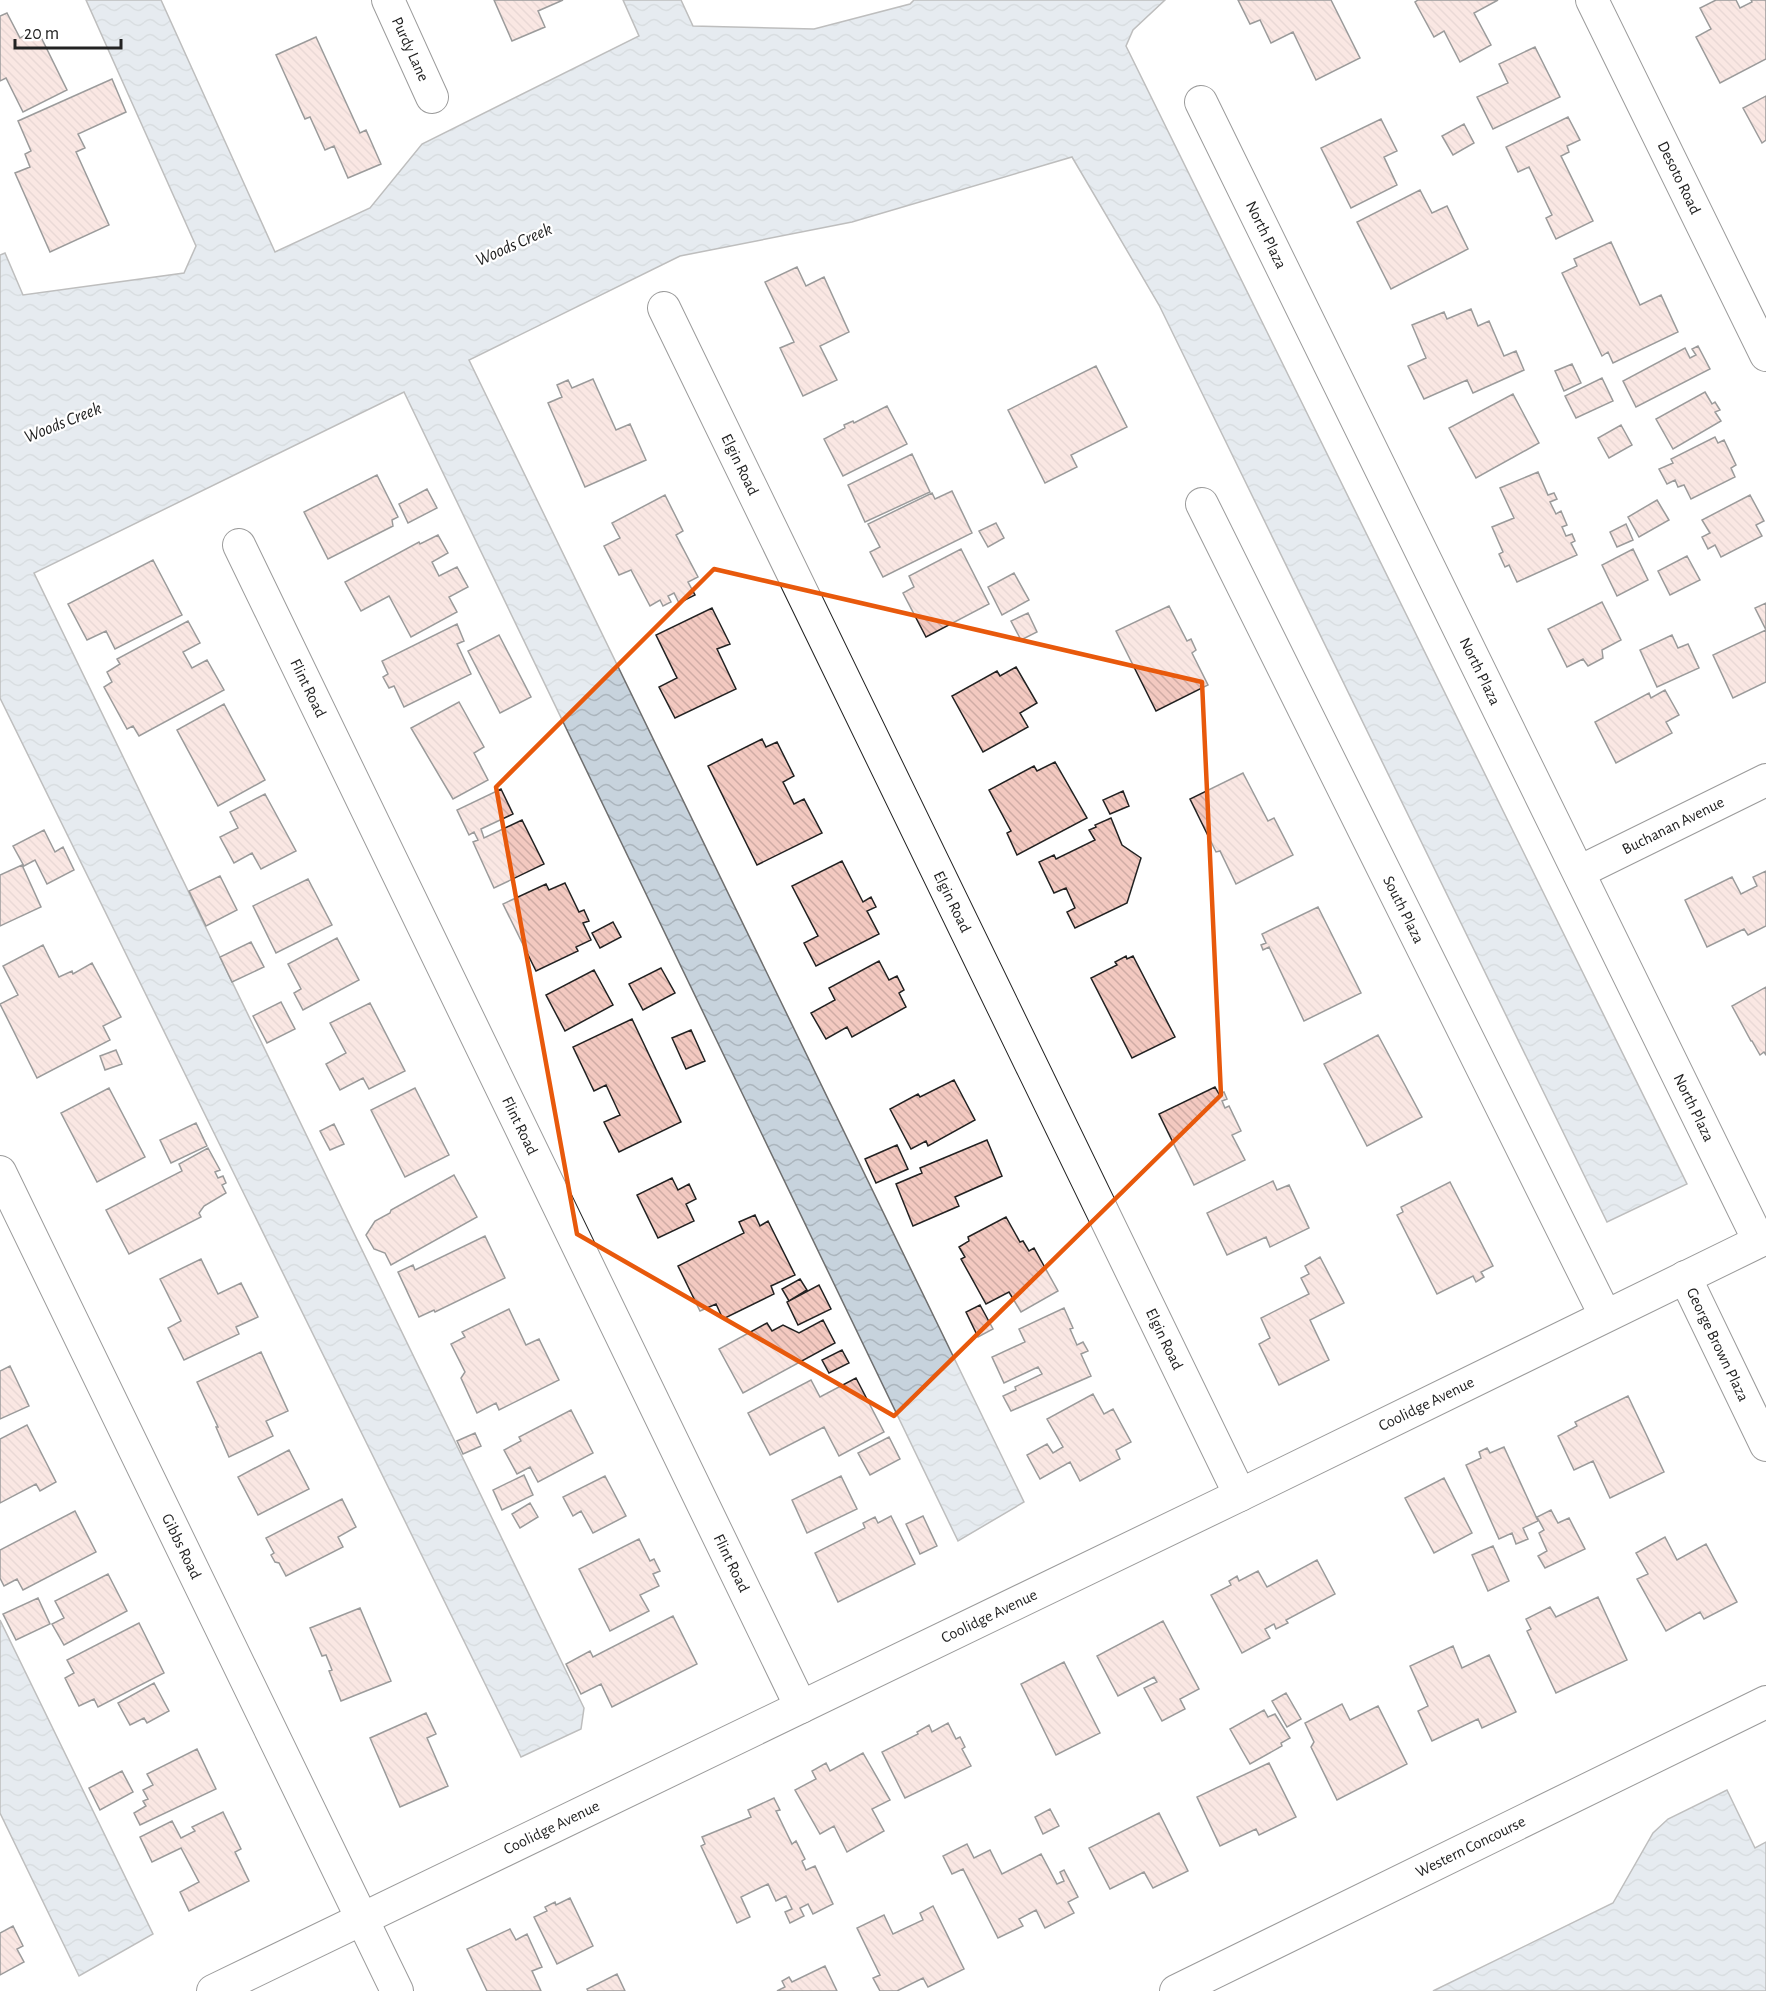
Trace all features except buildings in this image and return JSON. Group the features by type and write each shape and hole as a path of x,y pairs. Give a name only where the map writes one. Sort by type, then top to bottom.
{"street":[{"name":"Purdy Lane","path":"388,0 432,97"},
{"name":"Desoto Road","path":"1592,0 1766,355"},
{"name":"North Plaza","path":"1201,102 1579,872 1763,1239"},
{"name":"Elgin Road","path":"664,308 1240,1495"},
{"name":"South Plaza","path":"1202,504 1605,1315"},
{"name":"Flint Road","path":"239,545 801,1707"},
{"name":"Buchanan Avenue","path":"1579,872 1766,780"},
{"name":"Gibbs Road","path":"0,1173 397,1991"},
{"name":"Coolidge Avenue","path":"213,1991 1240,1495 1763,1239"},
{"name":"George Brown Plaza","path":"1685,1277 1766,1445"},
{"name":"Western Concourse","path":"1176,1991 1766,1702"}],"highlighted area":[{"path":"714,569 1202,682 1221,1095 894,1416 577,1234 496,787"}],"water":[{"name":"Woods Creek","path":"86,0 161,0 275,252 370,208 422,144 639,36 623,0 681,0 693,26 814,29 910,4 914,0 1165,0 1133,30 1126,46 1687,1184 1607,1222 1159,305 1072,157 852,222 680,256 469,360 1024,1502 958,1541 404,392 34,573 584,1708 581,1729 521,1757 0,698 0,255 5,253 23,295 184,273 196,246"},
{"path":"0,1620 153,1934 79,1976 0,1813"},
{"path":"1727,1790 1755,1848 1766,1842 1766,1991 1433,1991 1613,1903 1653,1833 1668,1819"}]}
